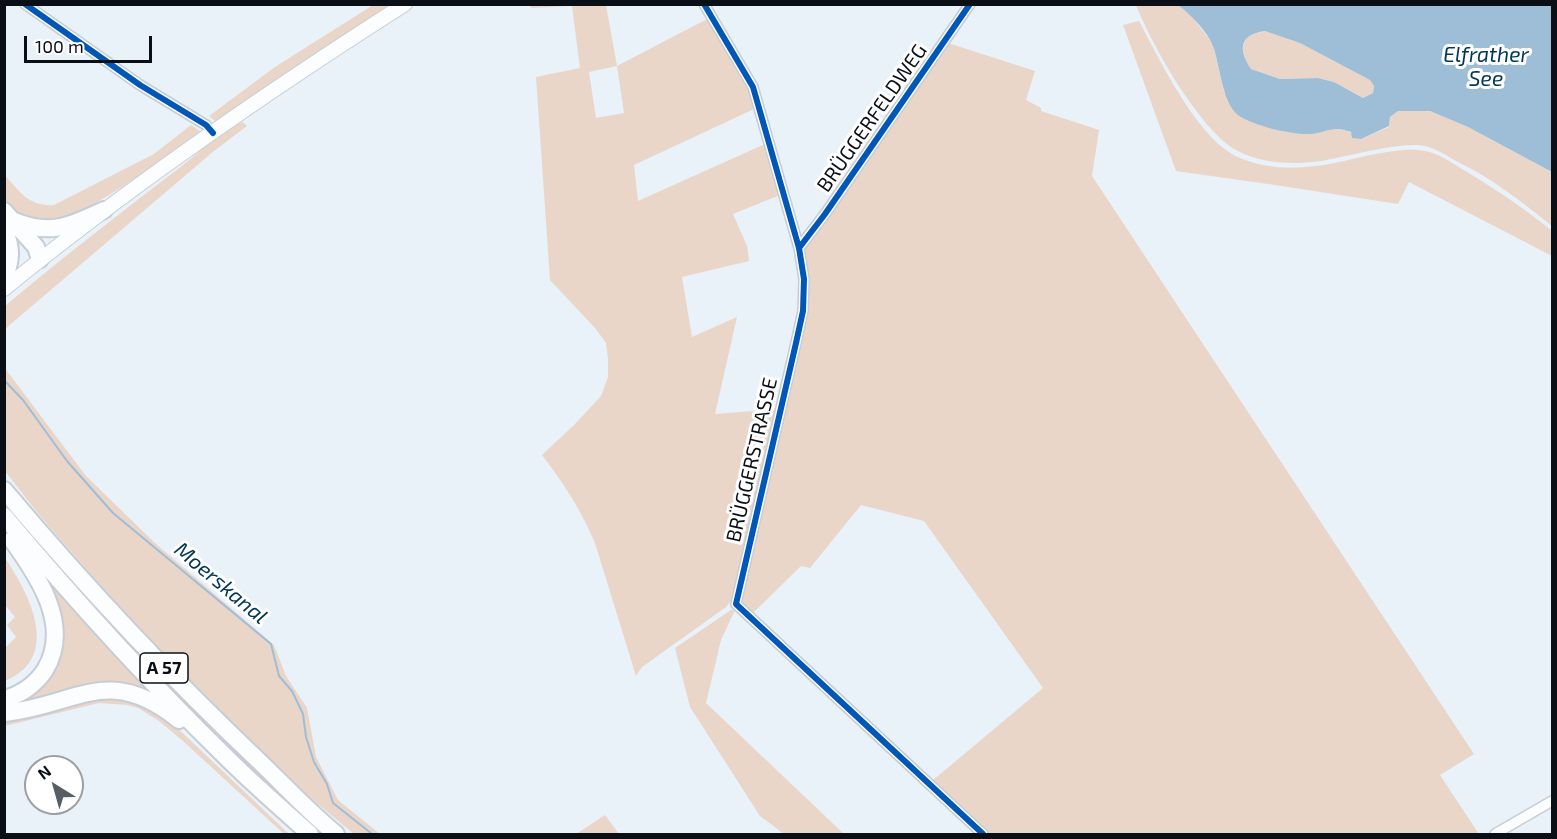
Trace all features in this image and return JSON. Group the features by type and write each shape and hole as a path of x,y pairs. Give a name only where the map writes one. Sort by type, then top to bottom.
{"highway":[{"path":"7,221 42,230 58,229 104,210"},
{"path":"7,221 36,247 40,259"},
{"path":"4,278 11,257 7,221"},
{"name":"A 57","path":"4,490 70,568 145,648 205,710 336,834"},
{"name":"A 57","path":"4,516 63,584 226,758 310,834"},
{"path":"4,530 42,586 51,608 55,629 52,655 42,675 20,693 4,699"},
{"path":"4,712 25,709 85,692 114,690 130,692 157,704 226,758"}],"main road":[{"path":"4,289 104,210 213,133 405,4"}],"street":[{"path":"25,4 140,85 206,125 213,133"},
{"name":"BRÜGGERSTRASSE","path":"704,4 753,87 799,248 804,279 802,311 736,604 983,834"},
{"name":"BRÜGGERFELDWEG","path":"799,248 970,4"},
{"path":"1495,834 1552,801"}],"shaded area":[{"path":"373,5 389,5 215,121 209,116 275,67"},
{"path":"530,5 606,5 617,66 709,18 753,96 754,109 634,165 638,201 765,144 780,195 733,214 747,246 749,261 682,277 692,337 737,317 715,414 778,409 734,597 726,607 642,667 636,676 595,543 571,497 542,455 601,396 608,377 608,359 606,343 595,328 550,280 536,77 580,68 572,6 531,8","holes":["617,66 624,113 596,118 589,72"]},
{"path":"1136,5 1178,5 1190,14 1213,44 1224,92 1307,134 1341,127 1361,139 1389,127 1390,117 1398,110 1430,111 1468,127 1552,172 1552,226 1507,191 1438,151 1425,146 1389,147 1321,161 1299,163 1266,161 1236,150 1222,140 1192,106 1165,63"},
{"path":"1139,21 1182,98 1209,135 1224,149 1240,158 1276,167 1311,167 1393,151 1430,152 1497,191 1552,231 1552,256 1409,182 1398,204 1176,171 1123,25"},
{"path":"1266,31 1300,43 1371,80 1374,86 1373,93 1363,98 1334,82 1318,78 1280,79 1251,69 1244,55 1244,44 1250,36"},
{"path":"948,43 1035,71 1026,100 1041,108 1041,111 1099,130 1092,176 1474,754 1440,775 1479,834 989,834 932,781 1043,688 924,521 861,505 810,568 801,566 751,615 743,604 742,588 806,312 802,249"},
{"path":"243,122 247,126 214,151 5,329 5,306 220,135"},
{"path":"191,125 200,131 125,185 81,211 62,219 34,221 23,217 5,203 4,174 31,201 54,205 154,154"},
{"path":"4,367 86,476 156,544 274,645 286,676 307,708 316,757 338,800 380,834 354,834 308,796 197,690 40,516 5,471"},
{"path":"5,558 24,589 31,607 36,624 37,641 33,657 22,670 5,681 5,648 16,637 7,625 15,617 5,605"},
{"path":"35,566 157,699 138,692 12,709 57,649"},
{"path":"731,610 735,610 721,640 706,703 844,834 784,834 760,816 690,707 675,648"},
{"path":"99,697 135,700 169,720 289,834 284,834 183,741 159,721 138,708 99,703 5,726 4,719"},
{"path":"605,815 619,834 576,834"}],"water":[{"name":"Elfrather See","path":"1178,5 1552,5 1552,172 1468,127 1430,111 1398,111 1390,117 1389,126 1361,139 1352,138 1351,132 1339,129 1313,134 1291,133 1241,117 1235,112 1226,95 1211,41 1198,23","holes":["1265,31 1300,43 1370,80 1374,86 1373,93 1363,98 1334,82 1318,78 1280,79 1251,69 1243,49 1243,44 1250,36"]}],"waterway":[{"name":"Moerskanal","path":"4,380 23,400 67,461 113,513 271,644 279,676 292,691 303,714 306,737 314,762 327,784 333,803 372,834"}],"cycle path":[{"path":"25,4 140,85 206,125 213,133"},
{"path":"704,4 753,87 799,248 804,279 803,311 736,604 983,834"},
{"path":"799,248 970,4"}]}
